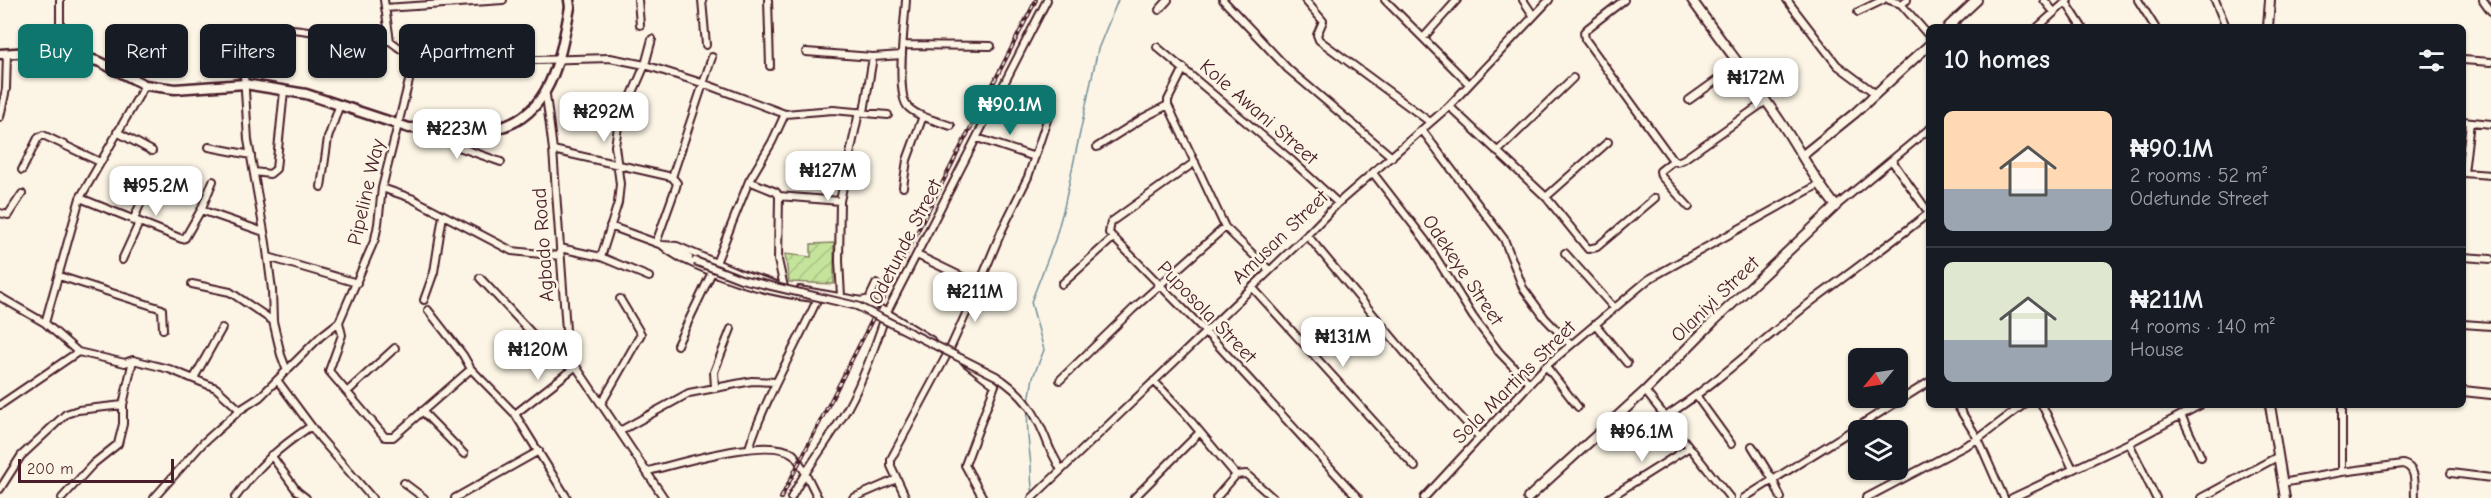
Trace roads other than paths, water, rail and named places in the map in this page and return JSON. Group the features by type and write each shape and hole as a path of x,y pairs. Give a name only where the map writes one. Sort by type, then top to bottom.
{"main road":[{"name":"Agbado Road","path":"546,95 559,59 570,7 569,0"},
{"path":"3,54 18,53"},
{"path":"93,60 145,86 175,89 245,84 306,94 398,125 434,129 498,128 510,125 525,117 546,95"}],"street":[{"path":"60,0 60,24"},
{"path":"384,0 390,42"},
{"path":"385,8 503,0"},
{"path":"638,0 640,25"},
{"path":"702,0 706,45"},
{"path":"768,0 770,66"},
{"path":"906,0 902,56 903,99 909,109 951,126"},
{"name":"Odetunde Street","path":"791,498 844,415 878,340 886,314 1047,0"},
{"path":"1159,10 1168,0"},
{"path":"1223,0 1288,69 1392,156"},
{"path":"1305,0 1323,21 1317,35 1319,40 1430,122"},
{"path":"1385,0 1469,84"},
{"path":"1424,37 1457,0"},
{"path":"1523,0 1533,15"},
{"name":"Amusan Street","path":"1035,496 1338,203 1449,106 1549,0"},
{"path":"1624,0 1588,27 1584,32 1585,39 1674,160"},
{"path":"1692,0 1766,101 1803,155 1818,185 1836,206"},
{"path":"1787,0 1838,65 1876,94"},
{"path":"1858,12 1883,0"},
{"path":"1889,0 1904,2 1926,32"},
{"path":"1951,24 1977,0"},
{"path":"2044,0 2054,12"},
{"path":"2138,0 2153,24"},
{"path":"2215,0 2225,24"},
{"path":"2268,24 2270,0"},
{"path":"2483,0 2491,11"},
{"path":"2041,24 2067,1 2080,24"},
{"path":"287,371 280,355 273,321 268,258 246,123 244,74 233,72 231,30 294,29 368,41 390,42 399,48"},
{"path":"601,257 619,193 619,166 615,146 618,127 645,65 652,39"},
{"path":"903,45 991,46"},
{"name":"Kole Awani Street","path":"1157,47 1338,203"},
{"path":"1803,155 1876,94 1926,48"},
{"path":"806,52 873,57 902,56"},
{"path":"0,117 6,89 3,54"},
{"path":"672,177 676,160 691,127 712,57"},
{"path":"841,296 838,261 840,201 873,57"},
{"path":"535,60 610,58 645,65 705,84 785,114 833,110 888,115"},
{"path":"2466,60 2491,62"},
{"path":"1689,100 1738,65"},
{"path":"1184,68 1168,100 1168,105 1225,226 1269,270"},
{"name":"Pipeline Way","path":"154,498 197,449 240,410 253,403 321,336 339,322 375,239 382,188 410,78"},
{"path":"1497,152 1573,78"},
{"path":"45,323 80,198 145,86"},
{"path":"254,172 270,174 276,169 284,91"},
{"name":"Agbado Road","path":"546,95 553,150 567,344 575,367 648,471 664,498"},
{"path":"1689,207 1661,176 1660,171 1674,160 1684,159 1766,101"},
{"path":"906,498 891,466 891,459 949,351 979,285 1035,157 1053,102"},
{"path":"321,187 328,138 340,104"},
{"path":"1097,147 1168,105"},
{"path":"1449,106 1546,197 1588,249 1597,247 1655,198"},
{"path":"716,263 749,181 772,142 785,114"},
{"path":"903,187 907,160 923,116"},
{"path":"2466,121 2491,124"},
{"path":"460,129 456,146 501,162"},
{"path":"1422,130 1504,239 1523,288 1545,318 1570,344"},
{"path":"117,132 152,151"},
{"name":"Olaniyi Street","path":"1528,498 1645,391 1713,322 1836,206 1926,132"},
{"path":"22,170 38,138 44,135 100,162"},
{"path":"977,138 1035,157"},
{"path":"1546,197 1608,142"},
{"path":"209,147 251,155"},
{"path":"553,150 672,177 677,183 659,244"},
{"path":"1892,161 1926,209"},
{"path":"1062,284 1113,238 1109,228 1112,222 1195,162"},
{"name":"Odekeye Street","path":"1373,173 1425,240 1473,317 1499,352 1529,383"},
{"path":"2466,173 2491,175"},
{"path":"80,198 182,239 185,238 201,210 213,181"},
{"path":"749,181 776,192 779,196 778,260 784,287"},
{"name":"Sola Martins Street","path":"1424,498 1546,366 1649,279 1818,185"},
{"path":"122,260 147,188"},
{"path":"382,188 411,198 513,251 560,256"},
{"path":"0,213 8,215 22,194"},
{"path":"779,196 840,201"},
{"path":"201,210 264,232"},
{"path":"424,300 434,272 443,215"},
{"path":"1665,417 1697,397 1815,299 1926,215"},
{"path":"610,226 741,279 857,306 986,371 1013,387 1025,400 1038,418 1061,470"},
{"path":"1060,380 1225,226"},
{"path":"1307,235 1431,384 1480,438"},
{"name":"Puposola Street","path":"1113,238 1205,332 1358,498"},
{"path":"659,244 677,246 739,273 784,287 866,300 876,284"},
{"path":"659,244 674,256 764,291 865,306 872,305 949,351 995,385 965,465 983,498"},
{"path":"560,248 601,257 649,277"},
{"path":"1565,253 1614,308"},
{"path":"917,255 979,285"},
{"path":"2466,257 2491,259"},
{"path":"268,258 357,283"},
{"path":"677,345 712,272"},
{"path":"59,276 162,309 163,329"},
{"path":"480,278 539,341 567,344"},
{"path":"192,284 230,292 273,321"},
{"path":"1252,287 1415,466"},
{"path":"0,297 45,323 78,352 125,363 133,360 169,369 224,393 240,410"},
{"path":"749,448 776,382 792,355 818,298"},
{"path":"601,404 641,334 620,299"},
{"path":"428,310 471,369 515,414 567,498"},
{"path":"339,322 342,335 329,371 385,437 393,437 471,369"},
{"path":"1595,324 1627,363"},
{"path":"2466,324 2491,326"},
{"path":"194,378 222,328"},
{"path":"715,387 714,372 731,329"},
{"path":"348,391 395,348"},
{"path":"1,403 78,352"},
{"path":"62,498 93,464 118,444 123,424 123,405 133,360"},
{"path":"1546,366 1578,406"},
{"path":"515,414 575,367"},
{"path":"277,380 311,426 372,498"},
{"path":"620,431 689,393 752,381 776,382"},
{"path":"1154,381 1236,475"},
{"path":"1744,498 1926,384"},
{"path":"1645,391 1730,498"},
{"path":"2466,391 2491,394"},
{"path":"1697,397 1731,444"},
{"path":"0,489 21,456 66,414 87,408 123,405"},
{"path":"1959,408 1978,439 2004,498"},
{"path":"1866,498 1978,439 2020,408"},
{"path":"2043,408 2073,468"},
{"path":"2012,498 2129,443 2194,408"},
{"path":"2270,408 2285,498"},
{"path":"2342,408 2342,472"},
{"path":"422,411 464,454"},
{"path":"2181,415 2201,457"},
{"path":"235,498 250,476 271,455 311,426"},
{"path":"1134,498 1200,432"},
{"path":"2129,443 2156,498"},
{"path":"1752,446 1781,498"},
{"path":"648,471 749,448 786,450 798,460 818,498"},
{"path":"1609,498 1688,448"},
{"path":"455,498 539,452"},
{"path":"271,455 297,491 306,498"},
{"path":"2201,498 2277,457"},
{"path":"2282,483 2403,464 2409,466 2414,475 2415,498"},
{"path":"2451,473 2491,478"},
{"path":"1216,498 1236,475 1246,474 1273,498"},
{"path":"854,498 897,479"},
{"path":"405,483 424,498"}],"waterway":[{"path":"1029,402 1033,377 1044,350 1031,302 1055,240 1098,49 1118,0"},
{"path":"1028,410 1033,494"}],"railway":[{"path":"781,498 1036,0"}]}
